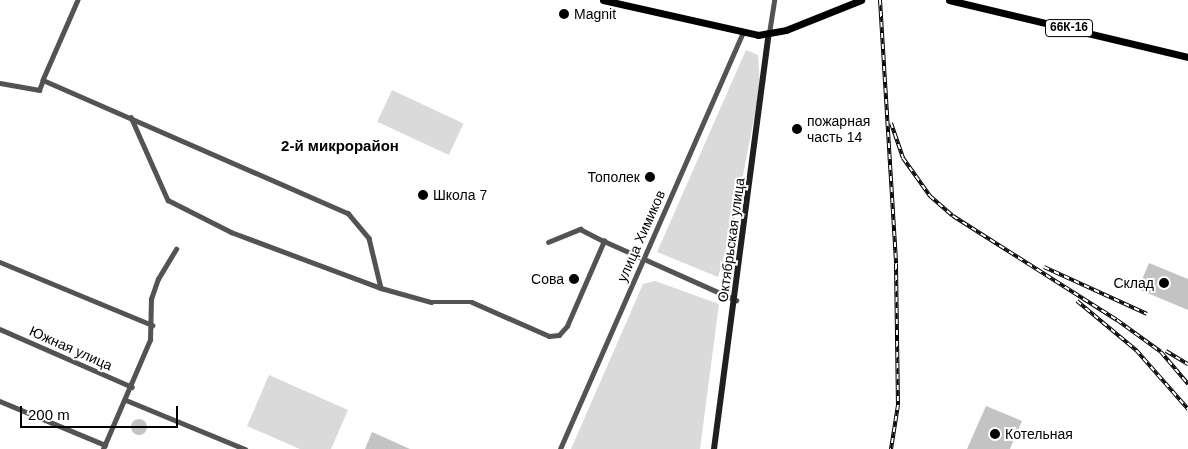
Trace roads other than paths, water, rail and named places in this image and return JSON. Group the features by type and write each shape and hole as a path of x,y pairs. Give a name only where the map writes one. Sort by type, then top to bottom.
{"main road":[{"path":"603,0 743,33 769,34 861,0"},
{"name":"66К-16","path":"949,0 1188,57"},
{"name":"Октябрьская улица","path":"714,449 736,300 769,34"}],"street":[{"path":"0,83 39,90 78,0"},
{"path":"769,34 774,0"},
{"name":"улица Химиков","path":"560,449 743,33"},
{"path":"43,80 348,213 369,238 381,288"},
{"path":"131,117 168,200 231,232 381,288 432,302 472,302 549,336 559,335 567,326 604,241"},
{"path":"548,242 580,229 736,300"},
{"path":"0,401 104,447 132,387 152,324 151,299 158,279 176,249"},
{"path":"0,262 152,324"},
{"name":"Южная улица","path":"0,329 132,387"},
{"path":"126,400 245,449"}],"railway":[{"path":"880,0 896,264 898,405 891,449"},
{"path":"891,123 903,158 930,196 953,216 1117,320 1161,352 1188,384"},
{"path":"1044,267 1147,314"},
{"path":"1077,301 1136,350 1188,409"},
{"path":"1166,351 1188,364"}],"place":[{"name":"Magnit","path":"564,14"},
{"name":"пожарная часть 14","path":"797,129"},
{"name":"Тополек","path":"650,177"},
{"name":"Школа 7","path":"423,195"},
{"name":"Сова","path":"574,279"},
{"name":"Склад","path":"1164,283"},
{"name":"Котельная","path":"995,434"}],"district":[{"name":"2-й микрорайон","path":"340,146"}]}
